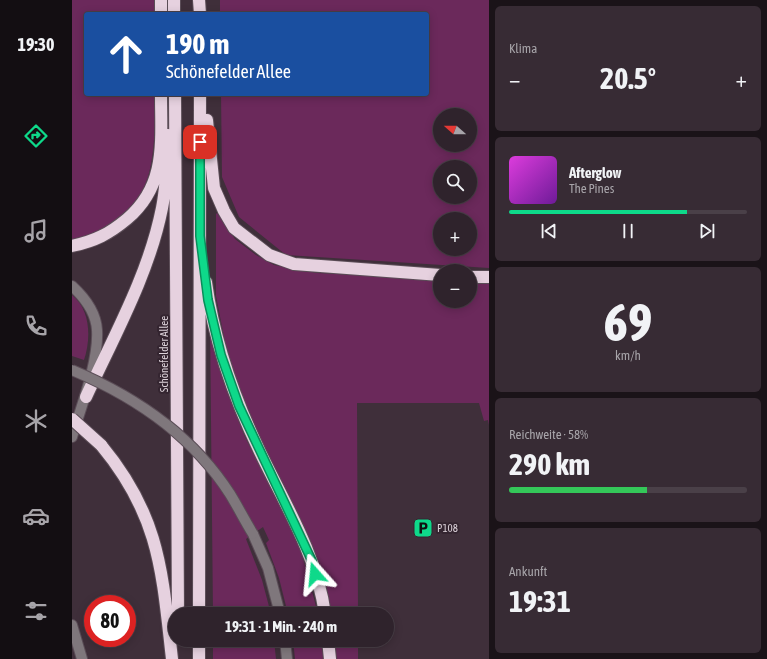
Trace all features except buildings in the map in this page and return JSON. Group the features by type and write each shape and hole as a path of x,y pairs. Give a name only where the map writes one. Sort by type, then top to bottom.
{"highway":[{"path":"161,0 161,12"},
{"path":"174,0 174,12"},
{"path":"199,0 200,12"},
{"path":"72,246 94,241 116,228 137,211 146,199 157,173 161,150 161,96"},
{"path":"86,397 135,291 157,231 167,180 168,105 171,96"},
{"name":"Schönefelder Allee","path":"175,96 178,607"},
{"path":"199,607 201,96"},
{"path":"201,96 214,188 224,212 234,228 249,241 269,255 294,264 433,274"},
{"path":"200,236 208,300 221,355 234,393 312,561 323,607"},
{"path":"477,277 489,277"},
{"path":"72,419 101,445 131,486 143,507 154,538 163,573 172,659"},
{"path":"178,647 178,659"},
{"path":"199,647 199,659"},
{"path":"329,647 330,659"}],"street":[{"path":"72,286 82,295 91,309 97,329 96,348 86,397 72,437"},
{"path":"72,370 104,383 134,400 162,420 188,444 214,473 230,493 253,534 268,568 278,607"},
{"path":"72,625 82,659"},
{"path":"286,647 287,659"}],"shaded area":[{"path":"72,0 154,0 154,12 84,12 84,96 155,96 154,144 151,167 145,186 135,204 120,219 99,231 72,240"},
{"path":"220,0 489,0 489,268 477,267 477,264 433,264 286,255 239,217 222,177 221,96 429,96 429,12 220,12"},
{"path":"217,213 235,239 256,255 274,265 317,273 433,279 433,308 477,308 477,280 489,281 489,425 488,420 484,421 479,403 357,403 358,607 327,607 239,391 225,342 216,296"},
{"path":"72,295 83,309 88,325 88,343 84,360 72,356"},
{"path":"210,324 229,396 245,437 287,519 303,557 316,607 286,607 279,578 266,543 269,540 263,527 246,539 262,580 269,607 213,607"},
{"path":"213,647 275,647 276,659 213,659"},
{"path":"294,647 323,647 324,659 295,659"},
{"path":"334,647 358,647 358,659 335,659"}],"place":[{"name":"P108","path":"423,528"}],"route":[{"path":"200,142 200,236 208,300 221,355 239,406 312,561 315,574"}]}
